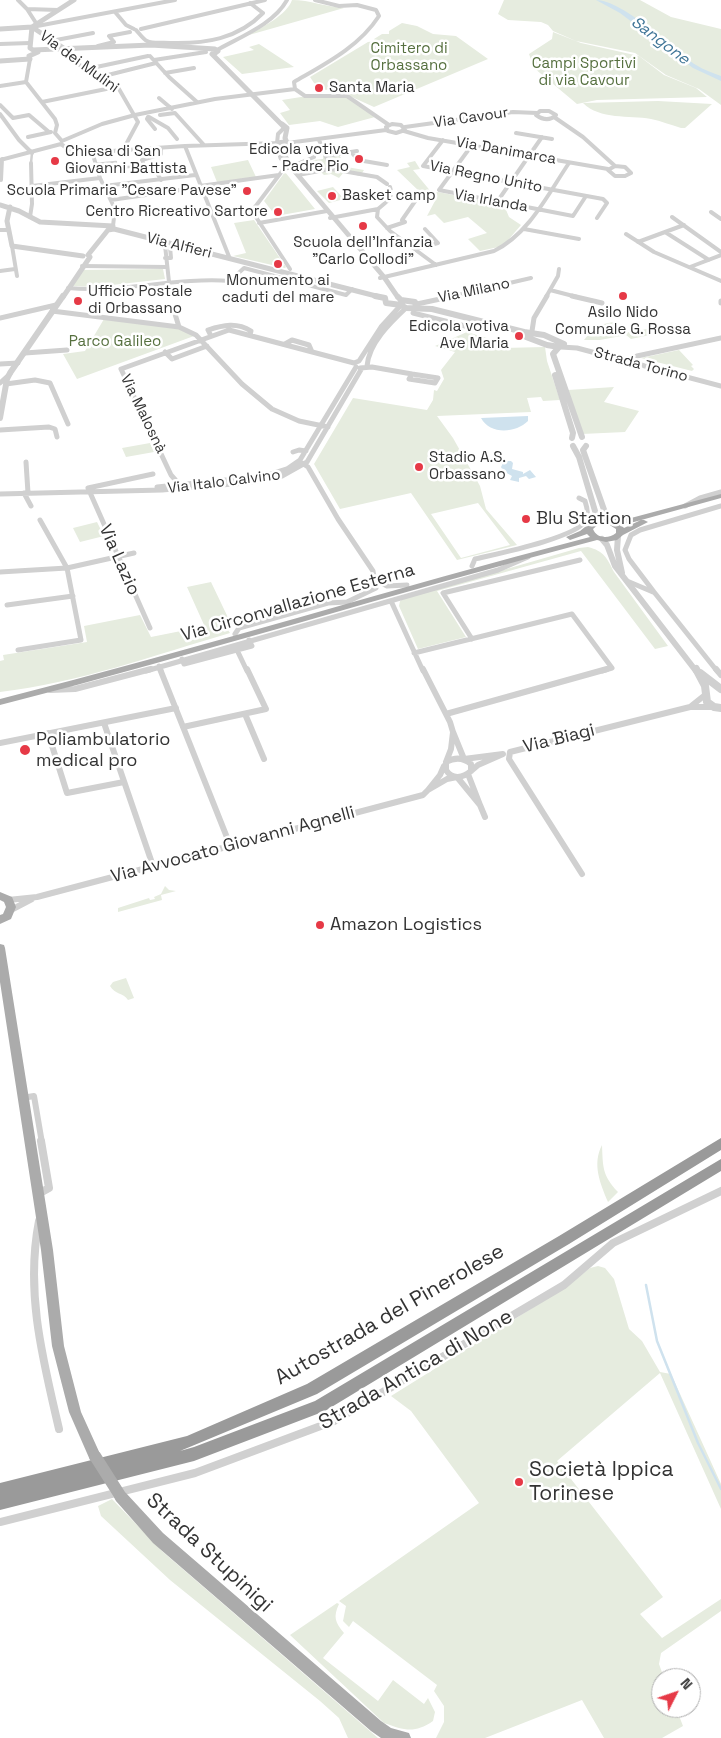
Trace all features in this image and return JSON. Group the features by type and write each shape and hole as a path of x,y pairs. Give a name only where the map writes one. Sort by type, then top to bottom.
{"highway":[{"name":"Autostrada del Pinerolese","path":"0,1490 188,1442 312,1389 564,1240 721,1143"},
{"path":"0,1503 194,1454 320,1406 721,1164"}],"main road":[{"name":"Via Circonvallazione Esterna","path":"0,694 26,691 72,680 407,585 574,536 598,522 631,520 721,496"},
{"name":"Via Circonvallazione Esterna","path":"0,702 46,691 558,547 599,539 611,539 647,521 721,496"},
{"path":"610,522 618,526 619,535"},
{"path":"589,528 590,533 599,539"},
{"path":"1,922 6,902"},
{"name":"Strada Stupinigi","path":"0,948 41,1214 58,1346 67,1387 75,1412 95,1456 122,1497 158,1538 379,1732 404,1738"}],"street":[{"path":"18,0 27,8 34,25 30,46"},
{"path":"34,25 74,0"},
{"path":"0,29 115,12 175,0"},
{"path":"135,30 264,0"},
{"path":"0,44 30,46 33,50 45,51 160,45 216,52 273,16 286,4 287,0"},
{"path":"296,90 294,82 338,57 373,25 379,16 377,11 357,5 339,6 315,0"},
{"path":"115,12 126,25 147,41 195,43 244,31 263,13 250,3"},
{"path":"27,8 58,10"},
{"name":"Via dei Mulini","path":"34,25 51,41 65,49 78,64 122,92 135,115"},
{"path":"88,48 114,42 109,36 130,32"},
{"path":"51,41 93,33"},
{"path":"0,61 29,58 45,51"},
{"path":"100,77 155,62 207,51"},
{"path":"216,52 283,126 279,154 382,277 398,301"},
{"path":"87,69 149,57"},
{"path":"149,57 197,102"},
{"path":"149,57 150,64"},
{"path":"0,418 4,396 3,383 82,267 86,257 110,228 115,209 97,171 93,155 75,154 62,142 56,134 55,119 29,88 26,82 29,58"},
{"path":"136,60 142,67"},
{"path":"165,73 194,68"},
{"path":"0,86 26,82"},
{"path":"42,102 116,87"},
{"path":"255,95 296,90"},
{"path":"1,180 1,159 31,156 102,124 135,115 159,113 197,102 296,90 305,96 347,96 389,125 386,130"},
{"path":"264,104 267,94"},
{"path":"159,98 172,109"},
{"path":"0,105 13,118 29,115 49,132"},
{"name":"Via Cavour","path":"93,155 123,150 204,144 282,143 319,140 386,130 393,133 404,129 513,112 537,113 549,110 555,114 554,118 542,118 537,116 537,113"},
{"path":"159,113 175,113 204,144"},
{"path":"0,114 21,139 31,156 30,217"},
{"path":"123,150 138,122 135,115"},
{"path":"148,115 146,118 155,129"},
{"path":"148,115 168,128 178,139"},
{"path":"554,118 583,137 615,166 608,169"},
{"name":"Via Cavour","path":"389,125 398,124 404,129"},
{"name":"Via Danimarca","path":"404,129 472,146 608,169 609,174 617,176 626,176 631,173 625,167 615,166"},
{"path":"28,137 56,131"},
{"path":"516,133 552,139"},
{"path":"497,202 542,138"},
{"path":"319,140 331,169 377,177 388,185 392,193 390,199 378,209 332,218"},
{"name":"Via Regno Unito","path":"444,140 423,165 603,199 607,203 597,218"},
{"path":"185,146 200,186 217,222 230,259"},
{"path":"453,172 472,146"},
{"path":"160,148 161,154 142,160 146,172 158,172 161,180"},
{"path":"326,156 355,152 358,160 388,166"},
{"path":"314,157 289,168 279,175 252,211 292,272 304,277 475,320 524,332 532,331 542,336 562,341 561,346 553,354 582,436 589,442 583,450 610,522"},
{"path":"148,159 153,171"},
{"path":"95,164 116,162"},
{"path":"382,277 499,250 516,238 569,163"},
{"path":"97,171 144,165"},
{"path":"289,168 298,175 325,211"},
{"path":"298,175 330,169"},
{"name":"Via Irlanda","path":"453,172 439,190 573,216 586,196"},
{"path":"104,186 196,175"},
{"path":"111,200 149,196 163,190 279,175"},
{"path":"32,186 100,178"},
{"path":"387,228 404,222 402,220 418,197"},
{"name":"Via Alfieri","path":"0,205 22,212 40,222 110,228 169,245 230,259 243,265 252,264 284,272 292,272"},
{"path":"10,208 8,230 17,276"},
{"path":"378,209 378,218 387,228 436,264"},
{"path":"22,212 31,210"},
{"path":"259,224 325,211"},
{"path":"711,212 721,219"},
{"path":"672,217 721,254 690,267"},
{"path":"638,242 684,225"},
{"path":"524,228 579,239"},
{"path":"415,249 438,243 425,229"},
{"path":"0,230 8,230"},
{"path":"665,232 709,260"},
{"path":"626,234 662,256 721,281"},
{"path":"169,245 165,258 169,282"},
{"path":"12,246 86,257"},
{"path":"68,288 88,290 202,279 230,283 243,265 346,295 352,289"},
{"path":"82,267 167,266"},
{"path":"0,271 15,269"},
{"path":"532,331 534,318 558,276 560,269"},
{"name":"Via Milano","path":"417,305 531,278"},
{"path":"550,290 602,303"},
{"name":"Via Italo Calvino","path":"0,494 149,489 277,473 299,461 387,328 398,301"},
{"path":"0,318 56,304"},
{"path":"52,310 179,327 193,332 270,407 292,418 328,427"},
{"path":"413,313 469,327 475,320"},
{"path":"175,314 179,327"},
{"name":"Via Malosnà","path":"179,486 171,474 121,369 229,330 285,344 292,340 310,345 312,352 361,365"},
{"path":"524,332 526,337 539,341 548,347 561,346"},
{"path":"631,361 637,356 721,338"},
{"name":"Via Malosnà","path":"165,352 172,359 208,346"},
{"name":"Strada Torino","path":"561,346 631,361 721,385"},
{"path":"548,347 550,362 573,433 569,442 579,456 598,522"},
{"path":"25,353 67,350"},
{"path":"0,364 18,363"},
{"path":"361,365 412,373 438,378 434,383 409,379 412,373"},
{"name":"Via Italo Calvino","path":"179,486 275,478 293,472 305,464 328,427 361,365"},
{"path":"3,383 38,380 50,382 68,424"},
{"path":"0,430 49,426 55,429 56,437"},
{"path":"572,438 582,436"},
{"path":"573,446 586,446"},
{"name":"Via Italo Calvino","path":"292,452 306,451"},
{"path":"299,461 305,464 345,530 373,571 376,580 387,586 407,585"},
{"path":"26,462 26,493 31,506"},
{"name":"Via Italo Calvino","path":"89,492 88,488 153,474"},
{"name":"Via Malosnà","path":"162,488 171,474"},
{"name":"Via Lazio","path":"89,492 150,628"},
{"name":"Via Circonvallazione Esterna","path":"472,566 475,560 564,535 578,529 584,524 588,512 585,501 579,498"},
{"path":"721,506 652,525 631,535 626,546 626,555 721,675"},
{"path":"18,650 81,640 67,568 40,520"},
{"path":"619,535 617,550 625,578 654,592"},
{"path":"599,539 607,545 614,566 695,668 721,689"},
{"name":"Via Circonvallazione Esterna","path":"46,691 74,689 391,602 498,570 558,547"},
{"path":"0,572 67,568 134,553"},
{"path":"472,639 443,593 580,560"},
{"name":"Via Circonvallazione Esterna","path":"347,602 376,588 376,580"},
{"path":"8,606 73,596"},
{"path":"391,602 414,653 450,722 459,750 464,759 471,764 470,773 485,817"},
{"path":"414,653 572,614 612,668 446,714"},
{"name":"Via Circonvallazione Esterna","path":"182,660 184,664 252,646 249,640"},
{"name":"Via Circonvallazione Esterna","path":"237,650 266,709 245,714"},
{"path":"159,666 230,845"},
{"path":"695,668 706,694 706,702 719,708"},
{"path":"706,694 721,689"},
{"name":"Via Biagi","path":"690,707 706,694"},
{"name":"Via Biagi","path":"582,874 509,759 510,752 690,707 719,708"},
{"path":"0,743 176,708"},
{"path":"184,726 245,714 264,759"},
{"path":"104,723 153,866"},
{"path":"428,790 440,775 445,764 451,750 453,732"},
{"path":"48,733 67,793 124,782"},
{"path":"445,764 456,758 464,759 510,752"},
{"path":"456,777 470,773 478,765 502,754"},
{"path":"445,764 448,774 456,777 480,805"},
{"name":"Via Avvocato Giovanni Agnelli","path":"6,902 36,897 422,794 447,779 456,777"},
{"name":"Strada Antica di None","path":"0,1522 195,1473 334,1421 564,1285 613,1243 721,1191"},
{"path":"41,1214 34,1240 31,1268 44,1358 59,1429"}],"green space":[{"path":"292,0 344,8 249,35 280,16"},
{"path":"504,0 640,0 671,17 721,29 721,105 699,89 666,75 635,53 576,41 553,31 548,25 541,22 508,20 498,14"},
{"name":"Cimitero di Orbassano","path":"402,23 417,26 433,34 456,36 488,59 374,107 332,88 326,90 314,83 310,77 368,42 376,41 374,39 382,34 389,34 389,31"},
{"name":"Campi Sportivi di via Cavour","path":"553,32 581,43 639,56 664,75 696,88 707,97 597,100 577,104 534,68 529,54 552,39"},
{"path":"259,44 294,67 242,74 223,57 254,50 249,47"},
{"path":"301,97 346,97 375,117 338,127 320,121 289,125 280,113 290,110 282,100"},
{"path":"658,101 712,104 685,128 681,128 651,119 615,116 598,112 583,103"},
{"path":"339,155 341,158 332,160 335,165 364,170 360,176 344,172 339,178 331,174 324,175 321,172 324,170 313,160 323,159 323,156"},
{"path":"248,160 256,177 217,182 211,167"},
{"path":"415,161 420,169 413,170 432,193 438,192 504,205 509,217 521,225 503,246 480,251 468,239 487,233 468,217 444,223 435,214 427,216 436,199 421,193 397,170 410,167 407,163"},
{"path":"285,172 315,209 276,216 264,201"},
{"name":"Basket camp","path":"333,187 344,199 329,203 317,191"},
{"path":"254,220 285,268 233,256 246,253 234,223"},
{"path":"163,269 165,279 94,287 72,286 82,270"},
{"name":"Parco Galileo","path":"104,319 179,329 194,336 77,379 63,354 85,351"},
{"path":"613,322 624,333 664,326 669,331 631,339 626,335 600,340 584,340 595,326"},
{"path":"467,332 500,342 499,345 503,348 545,347 547,361 560,400 543,401 541,397 527,398 531,412 437,416 453,438 480,486 486,509 517,545 457,560 411,493 340,509 314,464 353,398 427,410 433,400 434,390 437,391 444,379 441,370 455,352 435,346","holes":["478,503 510,545 461,558 431,514"]},
{"path":"679,350 693,365 691,366 694,369 692,371 641,358"},
{"path":"614,387 604,402 639,411 625,432 582,434 568,390"},
{"path":"150,443 154,452 126,457 122,448"},
{"path":"97,522 104,536 80,542 73,528"},
{"path":"588,547 604,556 668,646 655,649 581,551 437,591 466,637 418,649 399,606 400,601 403,599"},
{"path":"211,582 233,628 228,630 230,633 87,675 29,688 0,692 0,661 4,660 3,655 87,642 84,626 140,615 151,637 186,630 192,640 209,636 187,587"},
{"path":"165,886 169,890 176,891 161,895 162,900 118,912 118,908 149,898 150,900 155,899 154,897 161,894"},
{"path":"126,978 134,998 128,1000 110,986 113,982"},
{"path":"602,1145 604,1170 609,1181 618,1192 608,1202 600,1181 597,1166"},
{"name":"Società Ippica Torinese","path":"598,1266 605,1268 614,1279 629,1329 642,1341 660,1372 671,1374 721,1484 721,1509 660,1373 557,1461 663,1597 640,1614 662,1638 721,1599 721,1611 661,1653 659,1664 660,1668 651,1668 651,1718 680,1718 683,1726 662,1738 604,1738 582,1700 485,1738 436,1738 444,1722 444,1706 434,1691 437,1685 353,1621 349,1627 343,1621 346,1606 339,1601 479,1503 411,1411 391,1396 566,1287 590,1268"},
{"path":"112,1499 163,1552 378,1738 348,1738 339,1718 320,1701 170,1580 101,1516 98,1506"},
{"path":"337,1603 339,1604 336,1619 344,1633 323,1658 378,1701 393,1680 424,1704 428,1698 435,1712 433,1721 420,1728 409,1730 384,1723 290,1635"}],"water":[{"path":"528,416 528,421 523,425 510,430 497,430 485,424 481,418"},
{"path":"504,461 511,461 513,463 512,469 523,472 523,474 530,470 536,477 529,479 526,476 519,478 519,482 510,480 512,476 503,471 501,467"}],"waterway":[{"name":"Sangone","path":"599,0 622,12 695,67 721,79"},
{"path":"646,1285 657,1341 698,1443 721,1489"}],"place":[{"name":"Santa Maria","path":"319,88"},
{"name":"Edicola votiva - Padre Pio","path":"359,159"},
{"name":"Chiesa di San Giovanni Battista","path":"55,161"},
{"name":"Scuola Primaria \"Cesare Pavese\"","path":"247,191"},
{"name":"Basket camp","path":"332,196"},
{"name":"Centro Ricreativo Sartore","path":"278,212"},
{"name":"Scuola dell'Infanzia \"Carlo Collodi\"","path":"363,226"},
{"name":"Monumento ai caduti del mare","path":"278,264"},
{"name":"Asilo Nido Comunale G. Rossa","path":"623,296"},
{"name":"Ufficio Postale di Orbassano","path":"78,301"},
{"name":"Edicola votiva Ave Maria","path":"519,336"},
{"name":"Stadio A.S. Orbassano","path":"419,467"},
{"name":"Blu Station","path":"526,519"},
{"name":"Poliambulatorio medical pro","path":"25,750"},
{"name":"Amazon Logistics","path":"320,925"},
{"name":"Società Ippica Torinese","path":"519,1482"}]}
